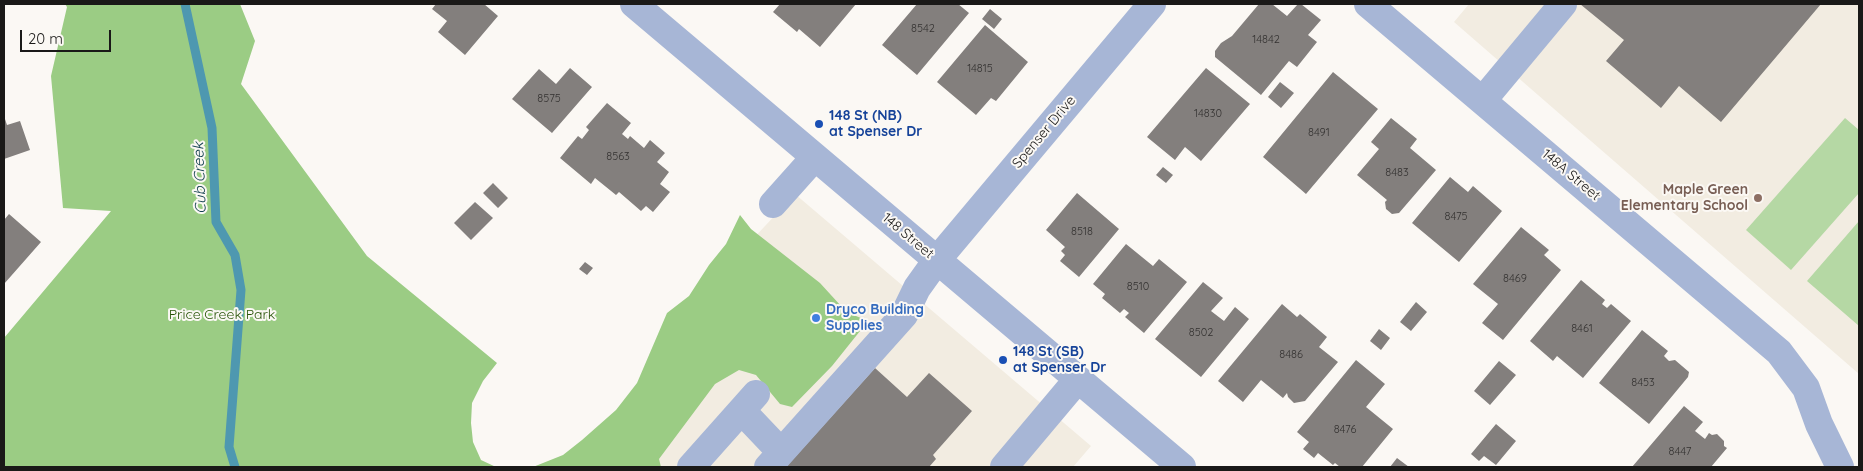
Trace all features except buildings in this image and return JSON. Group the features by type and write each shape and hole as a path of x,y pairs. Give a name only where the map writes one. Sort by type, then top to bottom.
{"street":[{"name":"148 Street","path":"634,4 1182,467"},
{"name":"Spenser Drive","path":"775,460 904,315 917,288 937,260 1152,4"},
{"name":"148A Street","path":"1368,4 1779,352 1806,388 1819,424 1840,467"},
{"path":"1483,100 1563,4"},
{"path":"773,204 815,157"},
{"path":"1004,467 1078,379"},
{"path":"691,467 749,403 775,460"}],"shaded area":[{"name":"Maple Green Elementary School","path":"1469,4 1859,4 1859,374 1454,22"},
{"name":"Dryco Building Supplies","path":"795,194 1091,446 1073,467 618,467 750,242"}],"green space":[{"name":"Price Creek Park","path":"65,4 240,4 255,41 241,84 367,256 497,363 483,381 472,403 471,423 473,442 481,460 496,467 4,467 4,338 111,211 63,208 51,76 67,7"},
{"path":"1845,118 1859,130 1859,193 1791,270 1746,230"},
{"path":"740,215 751,229 820,283 841,306 868,321 832,366 792,407 780,404 756,375 739,370 715,384 659,459 661,467 533,467 563,455 616,410 637,383 667,313 689,296 709,265 726,244"},
{"path":"1859,221 1859,326 1807,281"}],"waterway":[{"name":"Cub Creek","path":"185,4 212,128 216,222 235,255 241,290 229,447 235,467"}],"place":[{"name":"148 St (NB) at Spenser Dr","path":"819,124"},
{"name":"Maple Green Elementary School","path":"1758,198"},
{"name":"Dryco Building Supplies","path":"816,318"},
{"name":"148 St (SB) at Spenser Dr","path":"1003,360"}]}
